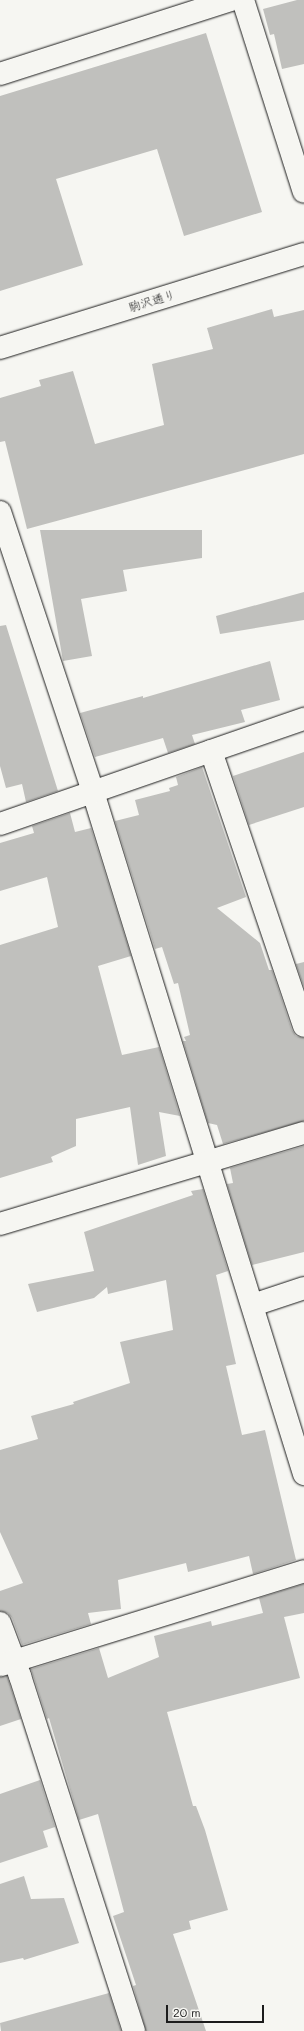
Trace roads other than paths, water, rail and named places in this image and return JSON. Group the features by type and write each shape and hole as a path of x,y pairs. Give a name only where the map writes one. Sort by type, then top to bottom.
{"street":[{"path":"0,74 230,0"},
{"path":"243,0 304,192"},
{"name":"駒沢通り","path":"0,348 304,254"},
{"path":"0,512 93,792 206,1163 253,1305 304,1474"},
{"path":"0,824 304,719"},
{"path":"211,751 304,1026"},
{"path":"0,1224 304,1134"},
{"path":"253,1305 304,1288"},
{"path":"7,1663 304,1571"},
{"path":"0,1622 7,1663 134,2031"}]}
